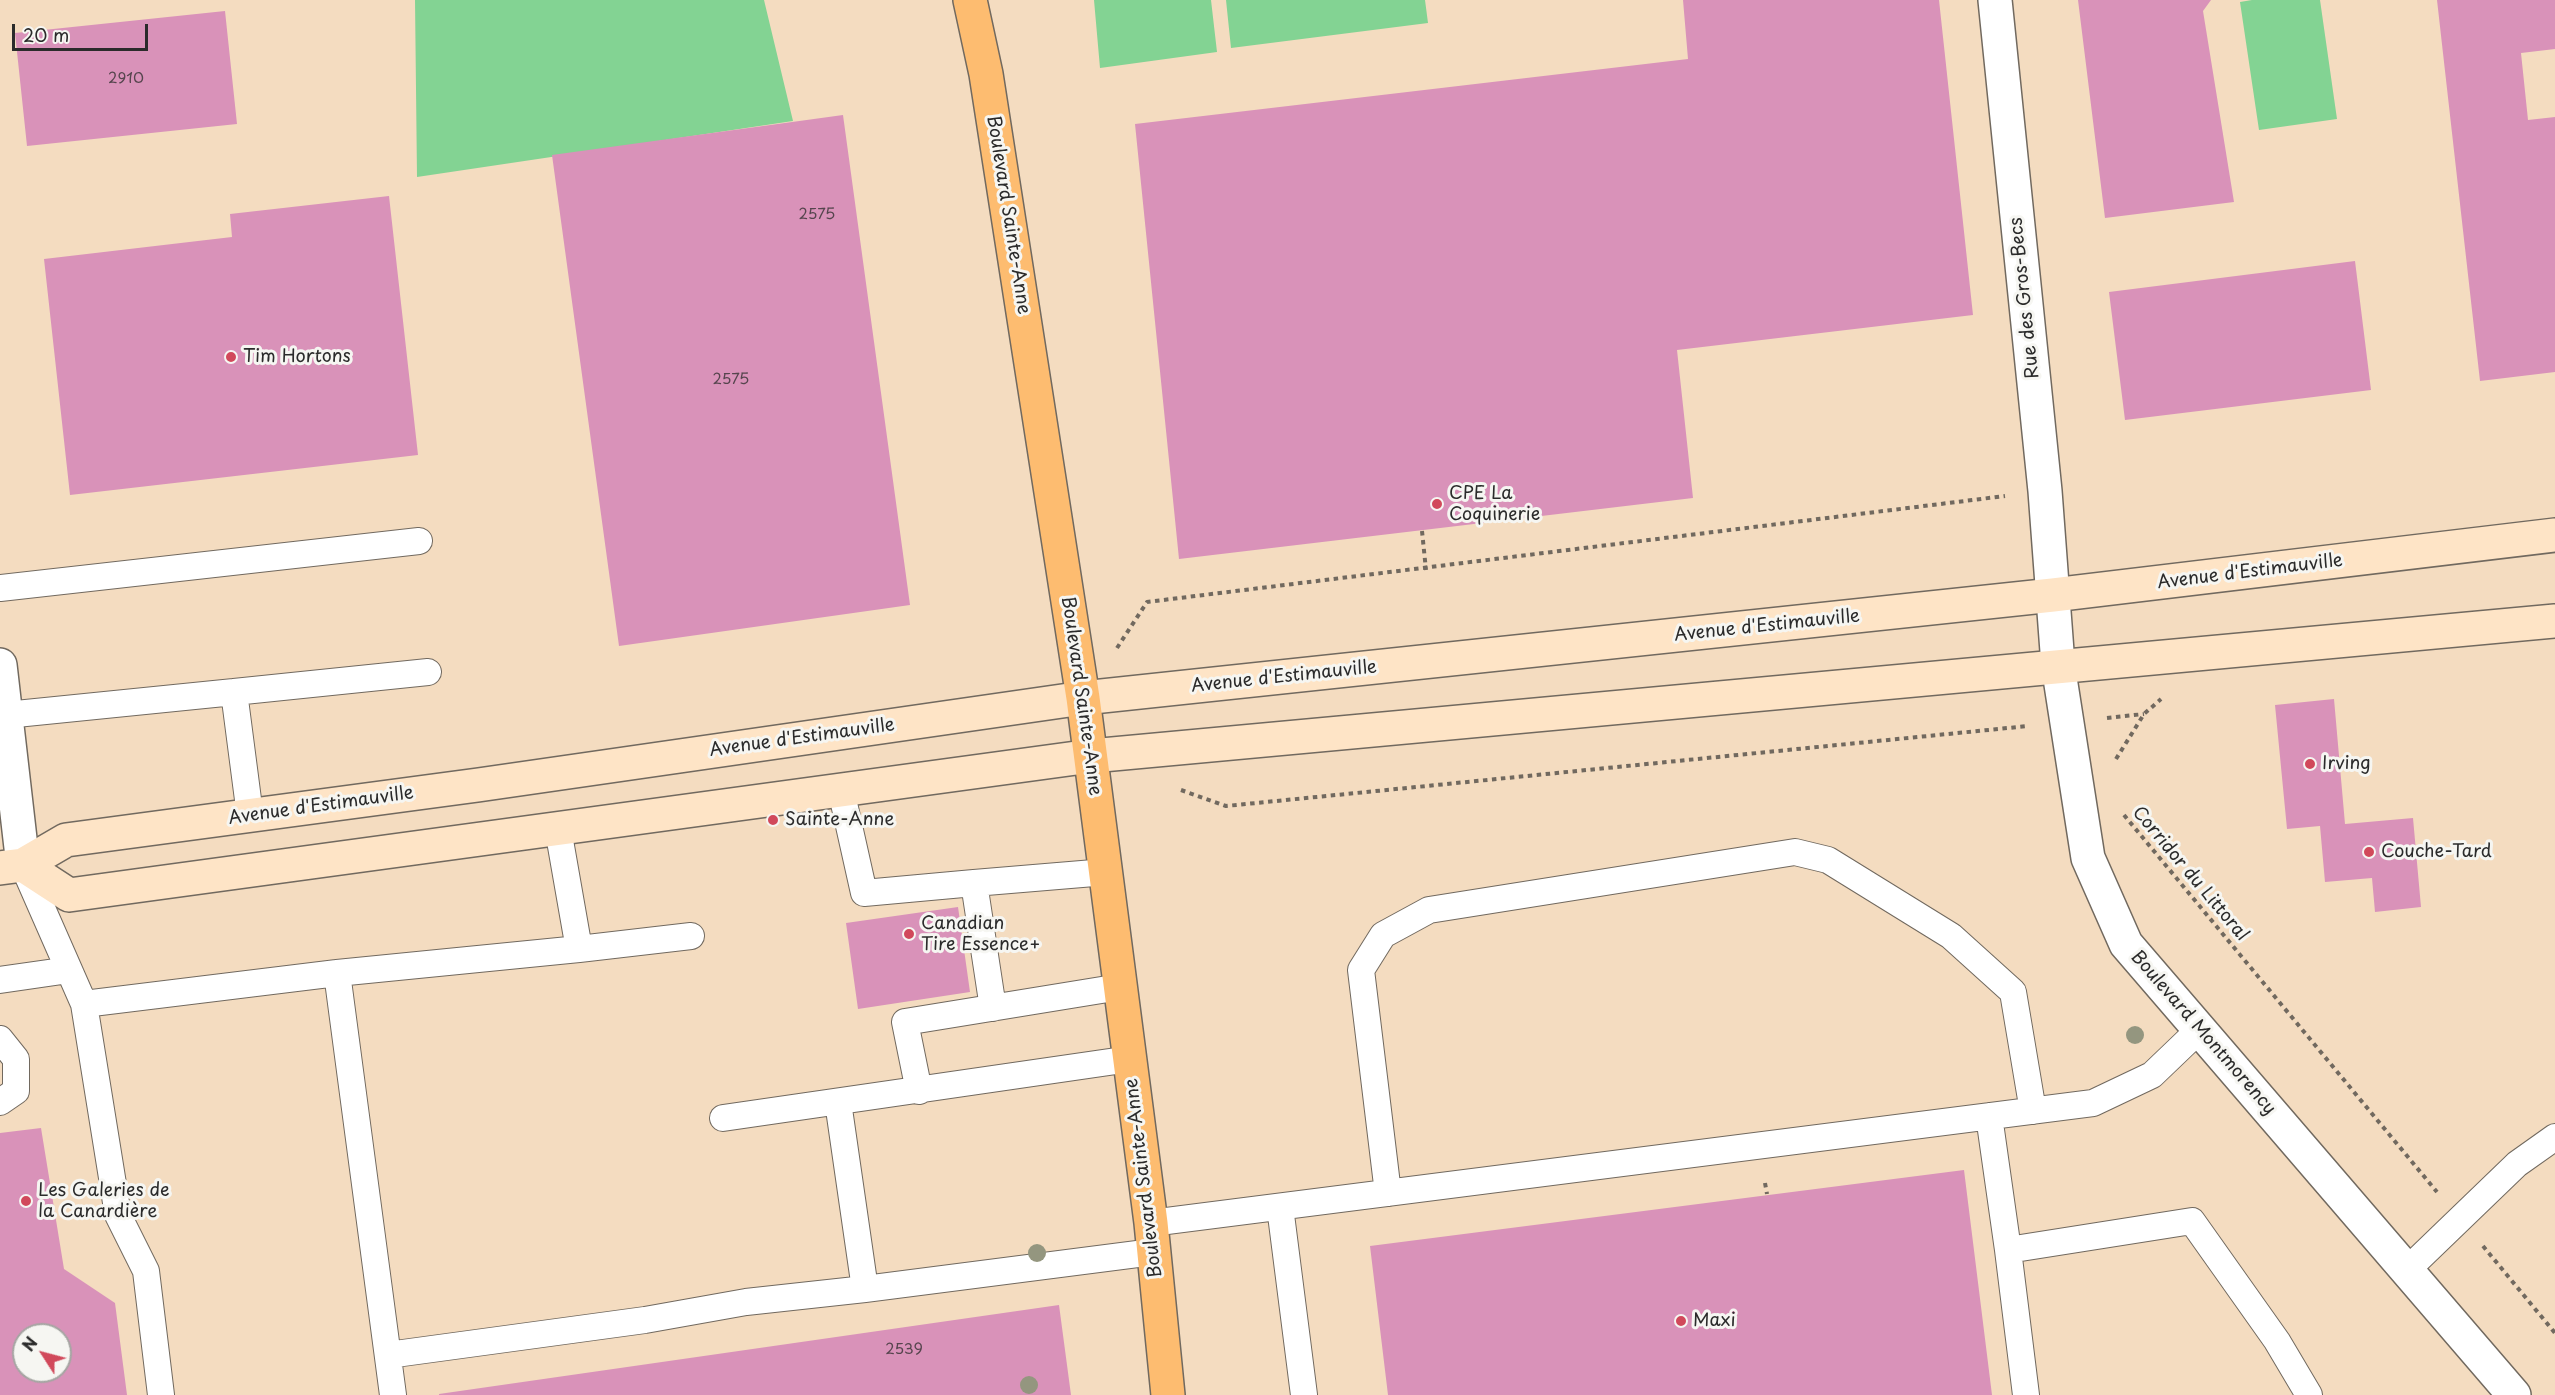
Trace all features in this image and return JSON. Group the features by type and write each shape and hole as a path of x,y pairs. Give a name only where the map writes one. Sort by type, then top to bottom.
{"main road":[{"name":"Boulevard Sainte-Anne","path":"970,0 986,74 1083,698 1152,1238 1168,1395"},
{"name":"Avenue d'Estimauville","path":"12,866 66,840 478,785 1083,698 2053,596 2555,535"},
{"path":"12,866 69,895 1091,756 2058,665 2555,621"}],"street":[{"name":"Rue des Gros-Becs","path":"1995,0 2053,596"},
{"name":"Boulevard Montmorency","path":"2053,596 2058,665 2088,858 2126,944 2514,1395"},
{"path":"0,665 6,715 12,866"}],"lane":[{"path":"0,588 418,541"},
{"path":"6,715 428,672"},
{"path":"234,692 250,815"},
{"path":"841,790 864,893 1106,872"},
{"path":"558,829 579,949"},
{"path":"1388,1193 1361,970 1383,935 1429,910 1795,852 1828,860 1951,936 2013,992 2033,1111"},
{"path":"12,866 69,970 84,1004 118,1215 147,1271 162,1395"},
{"path":"974,884 993,1008"},
{"path":"84,1004 337,973 691,936"},
{"path":"0,980 69,970"},
{"path":"337,973 393,1395"},
{"path":"919,1091 905,1022 1120,987"},
{"path":"388,1355 645,1320 746,1302 865,1289 1152,1238 1280,1207 2093,1103 2152,1075 2200,1029"},
{"path":"0,1039 16,1059 16,1091 0,1102"},
{"path":"723,1118 1130,1059"},
{"path":"838,1102 865,1289"},
{"path":"1989,1116 2026,1395"},
{"path":"2407,1270 2517,1164 2555,1137"},
{"path":"1280,1207 1304,1395"},
{"path":"2008,1250 2192,1221 2277,1341 2309,1395"}],"path":[{"path":"1083,698 1147,602 1426,570 2044,491"},
{"path":"1422,531 1426,570"},
{"path":"2115,766 2116,758 2144,714 2165,695"},
{"path":"1180,789 1226,806 2144,714"},
{"name":"Corridor du Littoral","path":"2118,808 2555,1333"}],"green space":[{"path":"415,0 764,0 793,121 417,177"},
{"path":"1094,0 1211,0 1217,52 1100,68"},
{"path":"1226,0 1425,0 1428,23 1231,48"},
{"path":"2320,0 2337,119 2259,130 2240,2"}],"building":[{"path":"1683,0 1939,0 1973,315 1677,350 1693,498 1179,559 1135,124 1688,59"},
{"path":"2078,0 2211,0 2203,11 2234,202 2105,218"},
{"path":"2437,0 2555,0 2555,49 2521,53 2528,120 2555,117 2555,372 2480,381"},
{"path":"225,11 237,124 27,146 15,33"},
{"path":"843,115 910,605 619,646 552,155"},
{"name":"Tim Hortons","path":"389,196 418,455 70,495 44,259 232,237 230,214"},
{"path":"2355,261 2371,390 2125,420 2109,292"},
{"path":"2334,699 2345,824 2413,818 2421,907 2375,912 2372,878 2325,882 2320,826 2287,829 2275,705"},
{"path":"958,907 970,992 858,1009 846,923"},
{"name":"Les Galeries de la Canardière","path":"41,1128 64,1269 115,1303 127,1395 0,1395 0,1133"},
{"name":"Maxi","path":"1964,1170 1992,1395 1388,1395 1370,1246"},
{"path":"1059,1305 1071,1395 439,1395 439,1394"}],"place":[{"name":"Tim Hortons","path":"231,357"},
{"name":"CPE La Coquinerie","path":"1437,504"},
{"name":"Irving","path":"2310,764"},
{"name":"Sainte-Anne","path":"773,820"},
{"name":"Couche-Tard","path":"2369,852"},
{"name":"Canadian Tire Essence+","path":"909,934"},
{"name":"Les Galeries de la Canardière","path":"26,1201"},
{"name":"Maxi","path":"1681,1321"}]}
